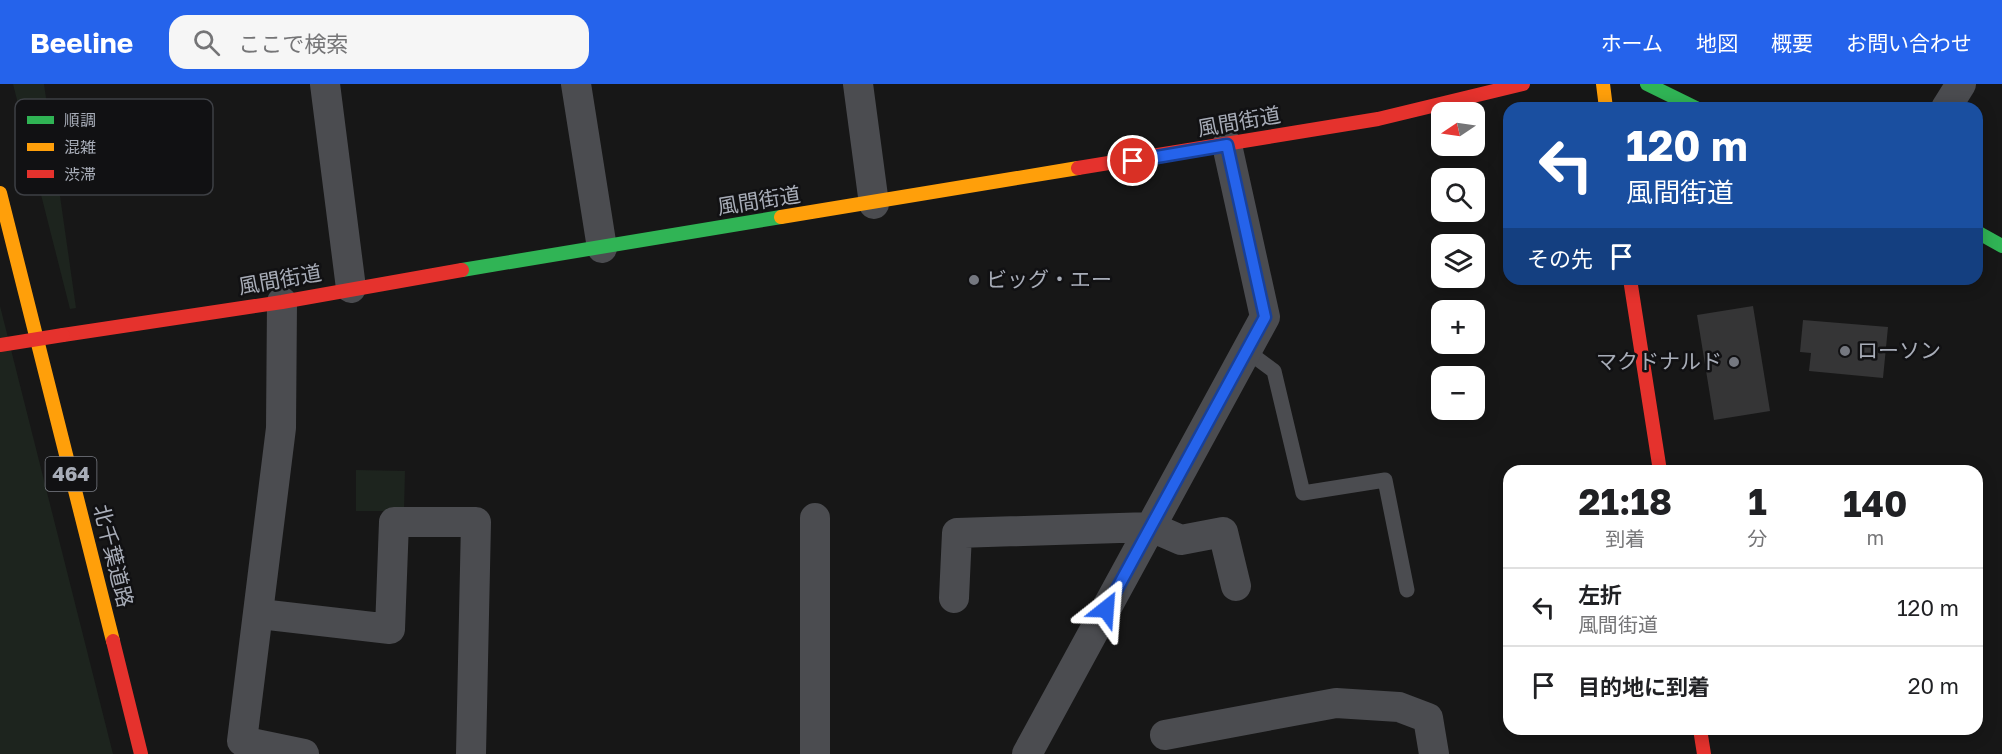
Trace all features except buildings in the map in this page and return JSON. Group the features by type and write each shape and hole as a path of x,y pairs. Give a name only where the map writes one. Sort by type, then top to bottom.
{"main road":[{"name":"風間街道","path":"0,345 282,302 351,288 1227,145 1378,119 1523,84"},
{"path":"1603,84 1605,102"},
{"path":"1647,84 1686,98"},
{"name":"北千葉道路","path":"0,193 141,754"},
{"path":"1983,235 2002,246"},
{"path":"1631,285 1659,465"},
{"path":"1701,735 1704,754"}],"street":[{"path":"325,84 351,288"},
{"path":"576,84 602,248"},
{"path":"858,84 874,204"},
{"path":"1950,102 1961,84"},
{"path":"1028,754 1265,317 1227,145"},
{"path":"282,302 282,428 242,741 304,754"},
{"path":"815,518 815,754"},
{"path":"260,614 390,629 394,522 476,522 471,754"},
{"path":"954,598 957,533 1151,527 1181,540 1223,532 1236,586"},
{"path":"1166,735 1336,703 1399,707 1428,718 1434,754"}],"lane":[{"path":"1247,351 1274,371 1303,492 1386,480 1407,590"}],"shaded area":[{"path":"13,84 44,84 46,99 17,99"},
{"path":"41,195 60,195 76,308 70,309"},
{"path":"0,306 113,754 0,754"},
{"path":"356,470 405,471 404,511 356,511"}],"traffic: fast":[{"path":"1647,84 1684,102"},
{"path":"462,270 781,217"},
{"path":"1983,235 2002,246"}],"traffic: slow":[{"path":"1603,84 1605,102"},
{"path":"781,217 1078,168"},
{"path":"0,193 113,641"}],"traffic: jam":[{"path":"1078,168 1378,119 1523,84"},
{"path":"63,335 282,302 462,270"},
{"path":"1631,285 1659,465"},
{"path":"0,345 63,335"},
{"path":"113,641 141,754"},
{"path":"1701,735 1704,754"}],"place":[{"name":"ビッグ・エー","path":"974,280"},
{"name":"ローソン","path":"1845,351"},
{"name":"マクドナルド","path":"1734,362"}],"route":[{"path":"1106,609 1265,317 1227,145 1133,161"}]}
